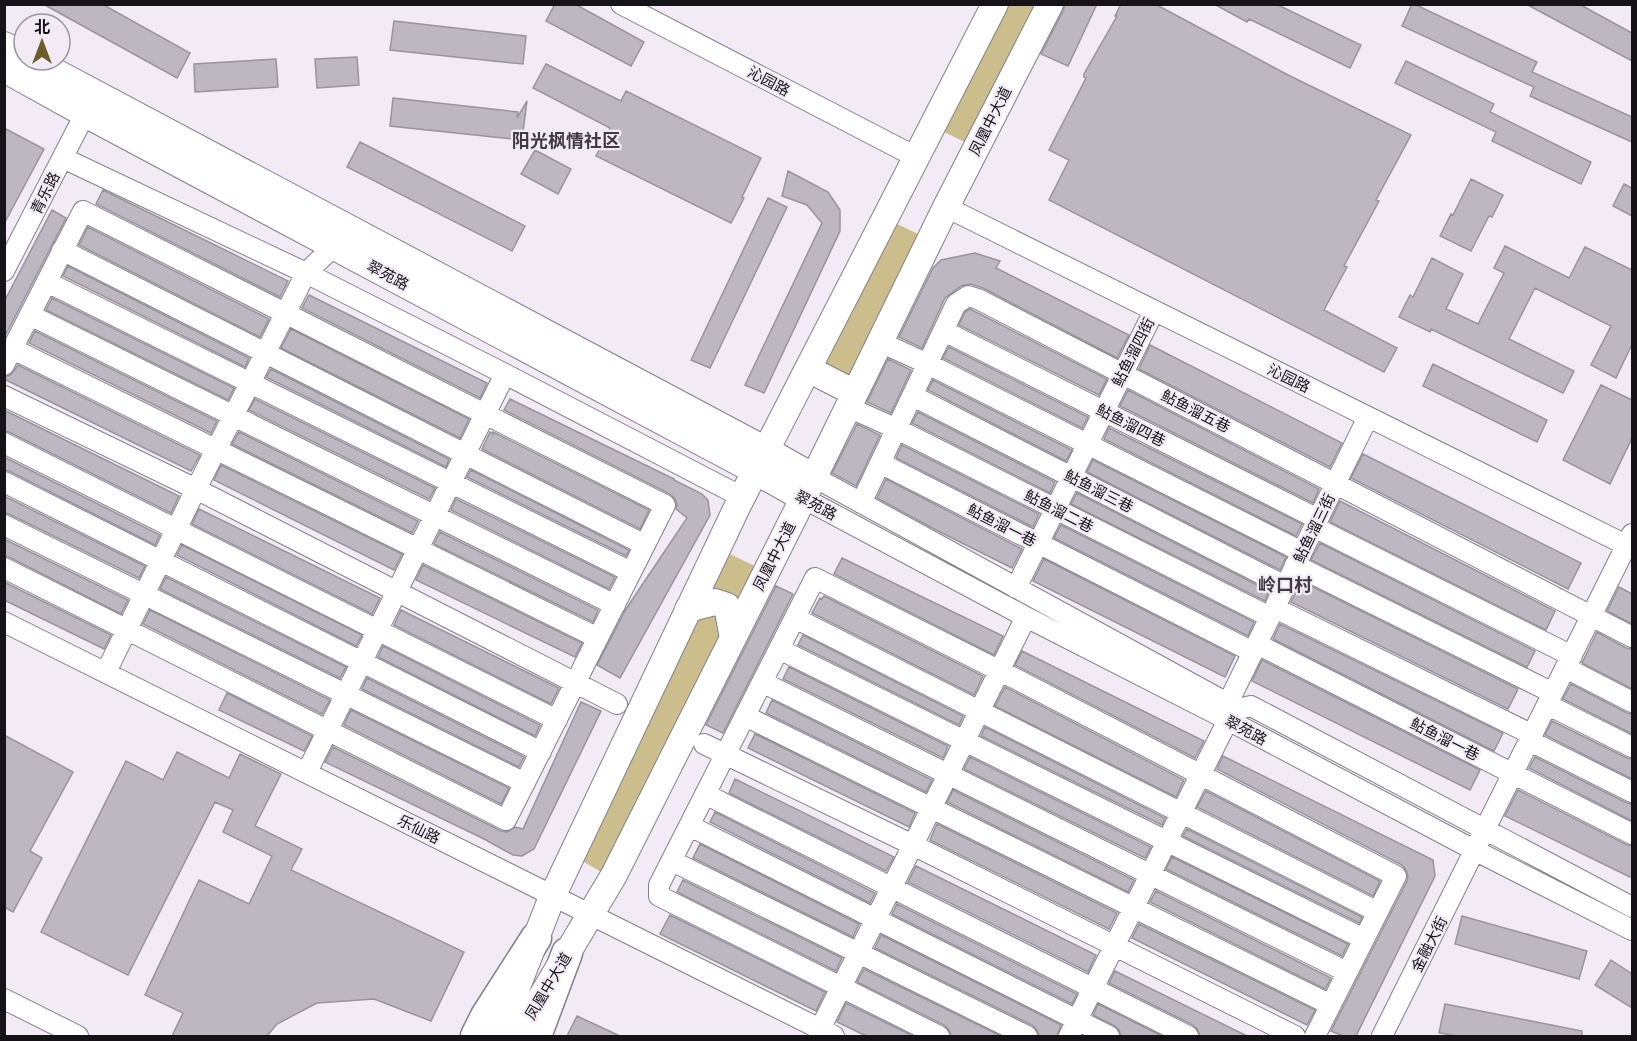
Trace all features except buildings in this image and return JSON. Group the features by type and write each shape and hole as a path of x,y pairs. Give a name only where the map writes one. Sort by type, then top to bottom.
{"highway":[{"path":"476,1036 486,1016 536,938"},
{"path":"536,1036 567,953"}],"main road":[{"name":"凤凰中大道","path":"496,1036 552,897 742,497 995,4"},
{"name":"凤凰中大道","path":"518,1036 614,875 809,488 946,207 1050,4"},
{"name":"翠苑路","path":"4,69 334,246 761,461"},
{"name":"翠苑路","path":"55,72 809,488"},
{"path":"808,369 852,400"},
{"path":"688,609 714,602 727,606 733,638"}],"street":[{"name":"沁园路","path":"621,4 916,157"},
{"name":"青乐路","path":"4,271 85,114"},
{"path":"63,158 306,273 742,497"},
{"name":"沁园路","path":"946,207 1368,417 1631,542"},
{"path":"4,568 506,820 576,683 665,505 83,211 9,357 216,449 598,638"},
{"path":"105,672 306,273 334,246"},
{"path":"62,250 645,545"},
{"path":"47,282 631,572"},
{"name":"鲇鱼溜五巷","path":"861,503 957,304 968,296 978,299 1632,637"},
{"name":"鲇鱼溜四街","path":"1016,588 1154,311"},
{"path":"30,315 615,605"},
{"name":"鲇鱼溜四巷","path":"944,331 1104,411 1316,523 1569,662 1632,702"},
{"path":"880,342 1087,444 1299,558 1632,747"},
{"path":"307,772 505,374"},
{"path":"4,396 196,489 617,704"},
{"name":"鲇鱼溜三巷","path":"913,396 1285,586"},
{"name":"鲇鱼溜二巷","path":"852,400 897,429 1055,509 1531,738 1632,792"},
{"name":"鲇鱼溜三街","path":"1073,1029 1200,775 1255,648 1368,417"},
{"path":"4,443 557,720"},
{"name":"鲇鱼溜一巷","path":"880,463 1038,543 1514,774 1632,834"},
{"path":"4,482 541,752"},
{"name":"翠苑路","path":"809,488 861,503 1016,588 1228,712 1476,850 1632,930"},
{"name":"翠苑路","path":"809,488 1026,616 1228,712 1251,706 1632,907"},
{"path":"4,525 525,783"},
{"name":"金融大街","path":"1382,1036 1631,542"},
{"path":"939,1036 659,896 659,885 815,578 1396,876 1315,1036"},
{"path":"827,1033 841,988 1026,616"},
{"path":"795,618 1378,912"},
{"name":"乐仙路","path":"4,622 827,1033"},
{"path":"779,649 1364,939"},
{"path":"762,682 1347,972"},
{"path":"745,716 1331,1005"},
{"path":"704,744 913,845 1295,1036"},
{"path":"705,794 1188,1036"},
{"path":"690,826 875,919 1073,1029 1109,1036"},
{"path":"672,861 1027,1036"},
{"path":"4,999 78,1036"}],"shaded area":[{"path":"1009,5 1046,5 973,146 944,132"},
{"path":"893,222 920,235 850,379 823,366"},
{"path":"730,554 761,569 608,876 577,858"}],"district":[{"name":"阳光枫情社区","path":"566,140"},
{"name":"岭口村","path":"1285,584"}]}
